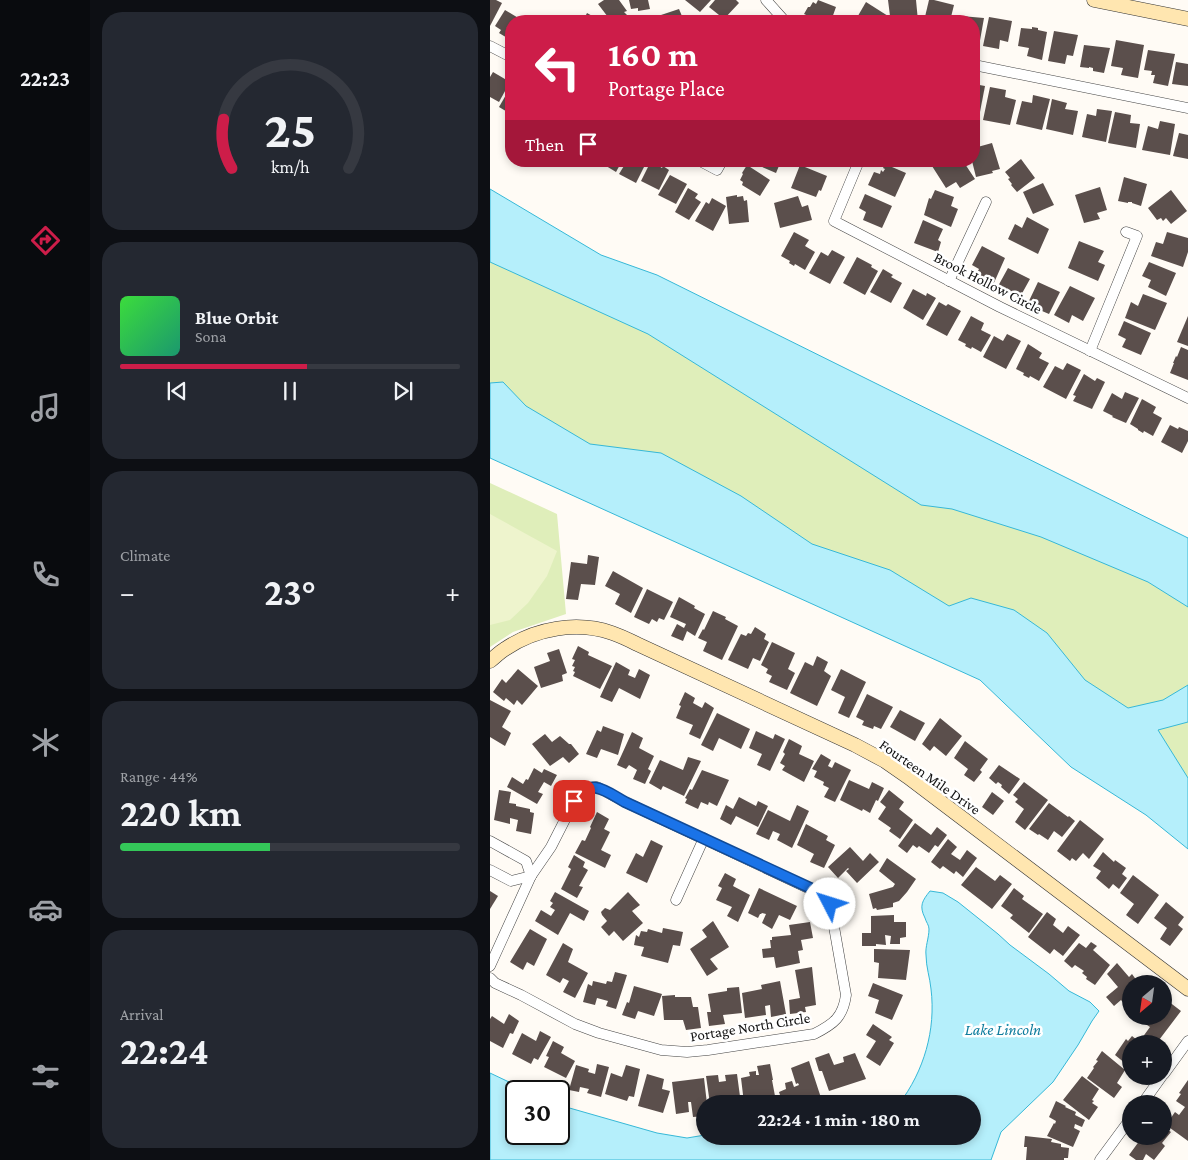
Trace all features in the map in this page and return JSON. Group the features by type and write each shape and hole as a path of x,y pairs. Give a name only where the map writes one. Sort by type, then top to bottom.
{"street":[{"path":"766,0 780,15"},
{"path":"1094,0 1188,19"},
{"path":"490,46 505,55"},
{"path":"980,65 1188,108"},
{"name":"Brook Hollow Circle","path":"856,167 834,220 1000,307 1188,398"},
{"path":"949,281 986,202"},
{"path":"1090,351 1137,236 1126,232"},
{"name":"Fourteen Mile Drive","path":"490,661 505,649 535,634 567,627 597,629 613,633 855,745 908,777 1188,989"},
{"path":"490,966 531,876 550,847 578,794 586,788 597,787 704,838 676,900"},
{"name":"Portage North Circle","path":"490,978 495,983 576,1024 599,1033 661,1050 687,1052 708,1050 814,1034 827,1028 840,1014 846,994 830,904 827,899 819,892 704,838"},
{"path":"490,841 526,862 531,876"},
{"path":"490,870 511,881 531,876"},
{"path":"1172,1063 1188,1041"},
{"path":"1100,1160 1122,1130"}],"green space":[{"path":"490,238 1188,589 1188,795 490,404"},
{"path":"490,483 557,514 566,614 513,632 490,647"},
{"path":"490,514 557,551 547,576 528,603 510,620 490,625"}],"water":[{"path":"490,189 601,255 657,275 1188,538 1188,607 1148,582 1041,537 952,509 921,505 648,334 490,262"},
{"path":"503,382 526,406 590,444 661,453 741,496 812,544 890,570 949,606 971,598 1014,610 1047,633 1085,680 1128,708 1163,700 1188,685 1188,722 1158,730 1188,778 1188,849 1146,815 1071,767 980,680 490,458 490,383"},
{"name":"Lake Lincoln","path":"930,891 943,893 958,902 1069,991 1090,1002 1099,1011 1053,1082 1001,1132 991,1160 490,1160 490,1073 505,1080 505,1145 570,1145 570,1108 657,1133 687,1138 696,1136 696,1145 981,1145 981,1095 905,1095 915,1078 926,1050 932,1020 931,989 926,952 929,926 923,914 923,901"}],"building":[{"path":"490,0 502,3 490,26"},
{"path":"604,0 619,0 627,11 624,12 627,15 606,15 598,4"},
{"path":"629,0 648,0 650,9 638,11 638,8 631,9"},
{"path":"685,0 711,0 700,12"},
{"path":"715,0 736,0 739,3 728,15 719,15 709,7"},
{"path":"818,0 836,7 833,15 804,14 813,2 816,4"},
{"path":"888,0 916,0 917,15 890,15"},
{"path":"929,0 954,5 952,15 925,15"},
{"path":"866,2 886,15 858,15"},
{"path":"679,9 682,15 661,15"},
{"path":"505,10 513,15 505,15 505,37 499,33 501,30 495,26"},
{"path":"989,17 1012,21 1008,42 1000,40 999,49 983,46"},
{"path":"980,18 984,18 980,40"},
{"path":"1032,27 1047,32 1042,60 1027,56 1029,48 1018,46 1021,28 1032,29"},
{"path":"1054,31 1078,35 1073,56 1067,55 1065,64 1048,61"},
{"path":"1116,40 1144,45 1138,78 1121,75 1123,68 1111,66"},
{"path":"1084,45 1110,48 1104,73 1093,71 1093,68 1089,67 1080,67"},
{"path":"1148,50 1175,54 1168,86 1153,83 1155,75 1151,75 1152,71 1144,70"},
{"path":"1176,62 1188,64 1188,86 1172,84"},
{"path":"493,72 505,79 505,91 499,102 490,97 490,77"},
{"path":"980,85 985,86 980,112"},
{"path":"990,87 1006,90 1005,97 1016,100 1010,125 983,120"},
{"path":"1033,95 1050,99 1042,130 1016,124 1022,101 1032,103"},
{"path":"505,97 505,110 499,107"},
{"path":"1052,99 1067,103 1065,109 1078,111 1073,135 1046,129"},
{"path":"1097,109 1112,111 1106,142 1082,137 1087,114 1096,116"},
{"path":"1115,112 1131,115 1130,123 1140,124 1136,148 1108,143"},
{"path":"1160,121 1175,124 1170,155 1142,150 1148,126 1158,129"},
{"path":"1179,133 1188,135 1188,159 1173,156"},
{"path":"992,143 1000,169 992,171 993,173 976,177 974,167 980,167 980,146"},
{"path":"1021,159 1035,178 1017,192 1011,185 1008,179 1010,178 1005,172"},
{"path":"608,167 619,167 616,172"},
{"path":"623,167 644,167 636,183 619,174"},
{"path":"648,167 664,167 669,170 659,190 641,181"},
{"path":"746,167 750,167 770,180 760,196 742,185 743,182 740,180"},
{"path":"762,167 778,167 776,173"},
{"path":"799,167 805,167 827,176 821,191 819,190 816,197 791,188"},
{"path":"892,167 906,173 895,197 868,185 874,172 880,174 881,170 883,172 885,169 883,168"},
{"path":"933,167 967,167 975,179 960,188 956,182 946,188"},
{"path":"670,175 687,184 676,204 658,195"},
{"path":"1124,177 1147,184 1141,206 1132,202 1118,201"},
{"path":"1043,183 1054,205 1033,214 1023,192"},
{"path":"1100,187 1107,210 1097,213 1100,219 1084,223 1075,195"},
{"path":"688,188 698,194 695,198 701,202 689,220 675,212"},
{"path":"935,190 954,197 951,206 958,209 951,227 924,215 929,198 931,199"},
{"path":"1171,190 1187,211 1171,224 1166,218 1163,221 1161,218 1157,220 1148,208"},
{"path":"865,194 892,206 882,228 863,220 866,212 859,208"},
{"path":"737,195 737,197 743,196 744,201 747,200 749,222 729,224 726,197"},
{"path":"798,196 802,207 808,205 812,220 780,228 774,203"},
{"path":"712,198 726,206 713,231 695,221 706,202 709,204"},
{"path":"1027,217 1049,229 1038,254 1008,239 1015,224 1022,228"},
{"path":"923,220 943,229 938,240 941,242 938,252 914,243"},
{"path":"794,232 809,240 805,246 815,252 805,270 795,264 794,266 789,263 790,261 781,256"},
{"path":"1167,232 1188,238 1188,252 1183,267 1151,256 1156,242 1163,244"},
{"path":"1079,241 1104,251 1098,262 1105,265 1098,281 1068,268"},
{"path":"982,246 1005,258 993,285 978,278 981,272 972,265"},
{"path":"832,250 845,257 830,284 809,273 821,252 828,256"},
{"path":"857,257 872,265 871,267 878,271 865,295 843,283"},
{"path":"1149,262 1176,273 1166,296 1148,287 1151,280 1142,276"},
{"path":"1008,268 1030,279 1020,297 1012,293 1011,295 1005,293 997,288"},
{"path":"883,269 893,275 891,277 902,283 891,303 870,292"},
{"path":"1038,282 1060,292 1049,314 1028,303"},
{"path":"1070,286 1095,298 1083,321 1072,315 1069,323 1054,315"},
{"path":"913,289 926,296 927,293 936,298 923,320 903,308"},
{"path":"1143,294 1167,303 1155,330 1125,318 1131,302 1138,306"},
{"path":"939,302 946,306 948,304 961,311 947,336 926,325"},
{"path":"971,316 984,323 981,330 991,335 981,352 972,347 971,349 965,346 966,344 958,340"},
{"path":"1188,316 1188,346 1177,342"},
{"path":"1124,321 1151,333 1141,355 1122,347 1126,339 1118,335"},
{"path":"1007,334 1021,341 1006,369 983,357 994,336 1003,341"},
{"path":"1028,344 1042,353 1039,358 1049,363 1039,381 1030,376 1029,378 1023,375 1024,373 1016,369"},
{"path":"1181,347 1188,350 1188,380 1170,373"},
{"path":"1067,363 1081,370 1066,399 1043,387 1055,366 1063,370"},
{"path":"1084,374 1095,381 1097,378 1105,382 1092,409 1073,401 1076,396 1073,395"},
{"path":"1125,392 1139,398 1126,423 1103,411 1112,393 1122,399"},
{"path":"1142,399 1156,407 1153,413 1162,418 1153,436 1144,431 1143,433 1130,424"},
{"path":"1170,425 1188,431 1188,441 1182,453 1161,442"},
{"path":"588,555 599,557 595,585 581,584 578,600 566,599 571,562 587,564"},
{"path":"613,571 643,588 631,613 615,604 620,594 605,586"},
{"path":"647,589 673,602 664,620 659,618 657,622 652,619 649,624 634,617"},
{"path":"679,597 705,614 695,636 687,631 683,641 671,636 677,624 684,628 686,624 670,617"},
{"path":"713,611 726,617 725,619 738,626 722,660 703,651 707,642 698,638"},
{"path":"755,627 766,634 764,639 769,642 760,661 753,658 748,669 728,660 741,634 746,636 748,633 751,634"},
{"path":"772,642 795,653 788,669 795,673 787,690 769,682 772,676 766,673 768,669 761,665"},
{"path":"578,646 589,652 588,655 612,666 600,689 573,676 575,667 572,666 575,660 572,659"},
{"path":"559,649 567,673 562,675 563,681 541,688 534,667 550,661 547,653"},
{"path":"817,656 828,662 824,671 831,676 817,706 790,693 805,662 813,666"},
{"path":"616,662 630,670 628,675 635,678 639,669 650,675 640,699 619,688 612,702 600,697"},
{"path":"518,669 538,686 522,705 517,700 514,705 506,698 504,701 493,692 502,679 506,683"},
{"path":"841,669 866,682 849,718 838,713 845,697 831,690"},
{"path":"685,692 695,698 693,703 702,708 705,702 714,708 700,739 689,734 693,725 676,718"},
{"path":"867,694 893,707 881,729 874,726 873,729 862,725 864,721 856,717"},
{"path":"490,700 511,711 502,727 511,733 505,746 490,737"},
{"path":"900,710 925,723 915,741 890,727"},
{"path":"717,713 750,729 741,749 719,738 713,751 701,745"},
{"path":"940,718 962,736 946,756 934,746 930,751 922,744"},
{"path":"603,726 624,734 618,755 601,749 597,758 586,754 597,730 601,732"},
{"path":"756,731 773,739 775,734 785,739 770,771 757,765 762,754 749,748"},
{"path":"632,732 643,738 639,748 654,756 648,769 651,771 645,784 633,779 637,770 629,765 626,769 617,765"},
{"path":"545,734 552,742 560,736 571,744 579,754 569,763 563,757 550,766 532,744"},
{"path":"789,739 802,746 799,754 814,761 804,782 782,770 785,766 780,763 785,754 783,752"},
{"path":"965,741 988,759 980,770 982,772 974,782 964,775 968,769 954,758"},
{"path":"821,754 831,760 828,766 832,768 835,762 851,770 835,802 824,797 829,788 823,785 824,782 814,777 817,771 812,769"},
{"path":"688,757 701,761 684,796 663,786 661,790 649,783 660,760 683,770"},
{"path":"999,765 1020,779 1009,794 1001,787 1002,785 998,782 996,784 989,778"},
{"path":"534,768 542,773 544,769 557,775 551,786 544,782 538,792 543,794 537,804 507,787 512,777 523,784 526,779 528,780"},
{"path":"702,770 729,780 717,806 709,802 708,805 701,802 698,809 685,803 687,799 685,798 690,789 692,790"},
{"path":"849,780 869,789 872,782 884,788 870,813 840,800"},
{"path":"1024,782 1048,800 1025,830 1015,822 1024,809 1015,802 1018,799 1013,795"},
{"path":"499,790 511,792 509,803 530,809 530,812 534,813 531,834 516,831 518,820 510,818 510,824 494,820"},
{"path":"889,790 904,802 899,809 913,820 900,839 889,831 891,828 878,819 886,807 880,802"},
{"path":"992,792 1004,801 993,815 982,807"},
{"path":"739,797 756,806 758,801 768,806 758,827 736,816 731,825 720,819 726,805 733,809"},
{"path":"1049,803 1075,821 1062,837 1054,831 1048,840 1029,829"},
{"path":"797,805 809,811 792,848 777,840 780,834 773,831 769,840 756,834 768,810 790,821"},
{"path":"597,812 609,819 604,829 610,832 601,850 611,855 605,868 575,853 582,840 585,841"},
{"path":"1080,820 1104,839 1089,859 1083,853 1076,861 1072,858 1070,861 1057,851"},
{"path":"915,823 931,835 937,827 947,835 938,847 935,845 929,853 919,846 917,848 913,845 907,853 898,846"},
{"path":"806,824 828,836 826,840 835,845 824,868 810,862 814,854 797,845"},
{"path":"948,839 957,847 951,854 960,860 967,850 977,858 963,877 956,871 954,874 943,866 940,869 931,862"},
{"path":"651,840 663,846 647,883 626,873 636,853 643,857"},
{"path":"850,847 863,861 870,853 879,862 857,883 846,871 848,868 838,878 828,867"},
{"path":"1103,852 1114,862 1115,860 1126,868 1122,874 1127,878 1119,889 1113,884 1109,889 1096,878 1101,871 1093,866"},
{"path":"574,855 585,862 583,867 588,870 579,886 583,887 577,898 561,889 571,869 568,867"},
{"path":"887,858 916,879 899,901 893,903 893,907 877,910 876,908 873,909 869,894 893,887 895,884 879,871"},
{"path":"976,867 995,881 1000,875 1012,884 992,909 961,885"},
{"path":"725,873 736,879 733,886 750,895 738,922 727,916 732,907 716,900 722,888 718,886"},
{"path":"1133,875 1159,895 1138,924 1126,915 1134,904 1120,893"},
{"path":"759,888 797,906 790,920 779,915 772,929 762,923 766,914 760,914 758,918 748,913"},
{"path":"1014,888 1024,896 1022,899 1043,914 1029,933 1010,918 1013,915 1001,906"},
{"path":"490,891 498,896 490,909"},
{"path":"555,892 589,911 584,921 570,913 558,935 535,921 541,910 551,916 555,910 550,907 553,903 550,901"},
{"path":"628,892 640,905 632,911 643,923 623,941 614,931 609,936 601,927 607,921 601,912 605,908 610,910"},
{"path":"1166,902 1184,917 1178,925 1183,929 1170,946 1160,939 1167,928 1154,918"},
{"path":"1047,912 1056,919 1053,925 1063,933 1068,926 1080,935 1063,956 1054,949 1050,954 1028,937"},
{"path":"894,915 894,922 906,922 906,937 900,938 900,944 890,944 891,936 885,935 886,945 862,946 862,933 871,933 871,916"},
{"path":"713,921 729,947 710,959 718,969 707,976 690,949 707,937 702,930"},
{"path":"810,922 813,938 801,940 803,950 798,951 800,963 776,968 774,957 763,958 762,949 771,948 770,940 772,940 772,937 791,935 789,925"},
{"path":"663,928 683,932 680,946 673,945 668,963 641,956 644,947 634,945 636,935 639,937 641,931 647,932 648,929 662,933"},
{"path":"530,929 547,939 534,966 527,962 523,970 510,962"},
{"path":"1091,942 1097,946 1093,950 1110,965 1095,985 1086,979 1087,977 1082,973 1084,971 1075,965 1072,968 1064,961 1079,943 1086,948"},
{"path":"563,943 573,949 568,962 588,973 575,998 563,992 569,981 563,978 560,983 546,975"},
{"path":"874,949 910,950 906,980 878,978 879,963 874,962"},
{"path":"1117,963 1127,975 1122,975 1122,1001 1121,1000 1114,1006 1106,997 1118,987 1107,974"},
{"path":"812,967 816,1005 805,1007 806,1012 790,1014 789,1000 800,998 795,970"},
{"path":"615,972 627,975 616,1009 606,1006 608,1001 597,998 595,1005 583,1002 588,984 592,986 593,981 606,984 607,981 612,982"},
{"path":"780,981 786,1014 771,1017 770,1005 765,1006 766,1015 745,1018 742,993 762,989 761,985"},
{"path":"873,983 903,995 892,1020 875,1013 879,1000 868,996"},
{"path":"634,986 662,994 654,1016 638,1011 635,1019 622,1015 627,1002 629,1003"},
{"path":"739,987 742,1013 723,1015 725,1024 709,1026 707,1012 711,1012 708,994 727,991 727,988"},
{"path":"675,995 675,997 691,997 693,1007 698,1007 701,1028 686,1030 683,1020 664,1020 662,996"},
{"path":"1172,1004 1181,1011 1172,1023"},
{"path":"509,1014 519,1021 513,1034 510,1033 503,1048 490,1041 490,1019 492,1016 504,1024"},
{"path":"873,1024 892,1037 889,1040 894,1043 880,1066 866,1057 876,1041 866,1035"},
{"path":"1147,1025 1170,1025 1163,1035 1144,1035 1150,1027"},
{"path":"540,1031 551,1037 538,1060 534,1058 531,1064 512,1054 522,1033 536,1041"},
{"path":"553,1041 564,1047 561,1053 575,1061 566,1078 544,1067 549,1057 546,1056"},
{"path":"1122,1045 1122,1061 1115,1055"},
{"path":"1102,1051 1122,1068 1122,1075 1117,1083 1122,1087 1114,1098 1087,1078 1098,1061 1096,1060"},
{"path":"829,1053 834,1065 844,1062 843,1057 855,1053 866,1079 829,1091 815,1058"},
{"path":"809,1061 820,1095 780,1095 779,1092 786,1089 785,1083 792,1081 794,1087 799,1085 798,1083 796,1084 791,1068"},
{"path":"597,1064 609,1067 601,1097 587,1093 589,1089 580,1087 579,1092 570,1090 576,1065 589,1069 588,1072 595,1074"},
{"path":"770,1064 775,1095 743,1095 741,1078 750,1076 749,1072 756,1071 756,1075 759,1075 757,1066"},
{"path":"626,1065 640,1069 634,1097 629,1096 627,1101 605,1094 611,1073 622,1077"},
{"path":"647,1074 664,1079 662,1089 670,1091 663,1113 638,1106"},
{"path":"737,1074 740,1095 709,1095 706,1076 718,1075 719,1082 726,1081 725,1075"},
{"path":"1082,1076 1099,1089 1092,1100 1094,1101 1092,1103 1098,1107 1089,1120 1063,1100"},
{"path":"704,1078 706,1095 696,1095 696,1117 693,1117 691,1102 688,1102 689,1112 676,1114 672,1082"},
{"path":"1188,1080 1188,1141 1172,1129 1172,1116 1175,1112 1179,1115 1185,1107 1176,1101 1181,1094 1179,1093"},
{"path":"1056,1101 1076,1112 1075,1115 1085,1120 1082,1127 1075,1124 1074,1128 1080,1131 1073,1147 1047,1136 1056,1121 1049,1117"},
{"path":"1025,1136 1052,1139 1051,1142 1061,1144 1061,1147 1069,1148 1068,1158 1064,1158 1064,1160 1026,1160 1027,1147 1024,1147"},
{"path":"1136,1145 1165,1146 1154,1160 1146,1154 1143,1160 1136,1160 1129,1155"}],"route":[{"path":"574,801 578,794 586,788 597,787 625,802 823,894 830,904"}]}
